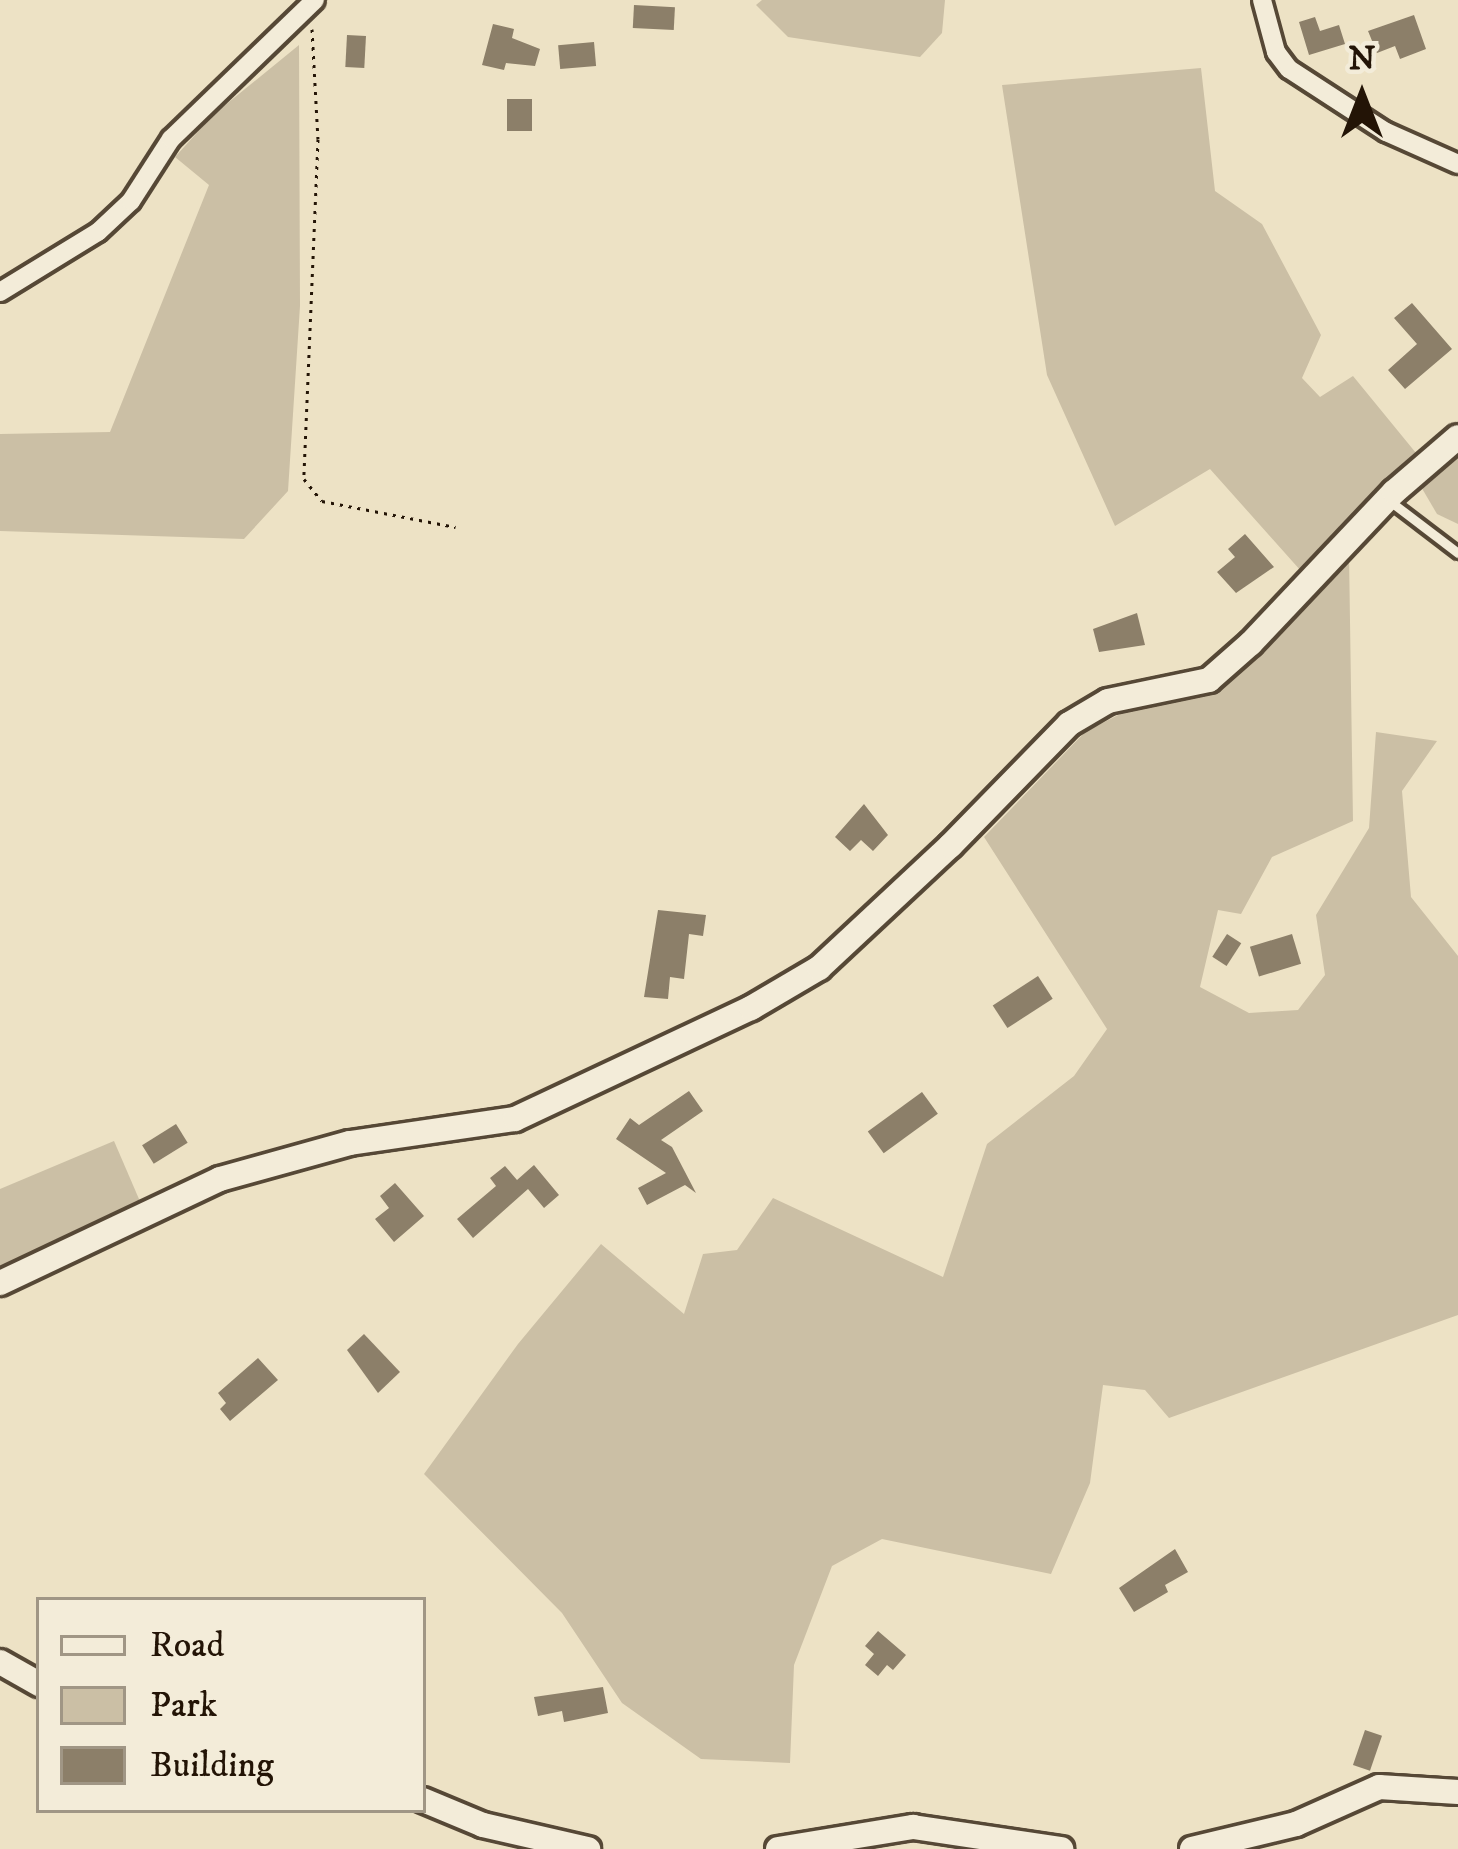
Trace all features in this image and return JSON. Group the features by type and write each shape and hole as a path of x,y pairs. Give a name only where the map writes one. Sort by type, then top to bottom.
{"street":[{"path":"1262,0 1276,52 1288,69 1386,132 1458,164"},
{"path":"0,292 98,232 131,201 171,139 313,5"},
{"path":"0,1283 220,1179 350,1143 515,1119 768,998 819,968 950,846 1069,724 1108,700 1208,680 1252,643 1387,499 1458,437"},
{"path":"0,1662 36,1682"},
{"path":"1192,1849 1296,1824 1379,1786 1458,1792"},
{"path":"426,1801 483,1825 588,1849"},
{"path":"778,1849 913,1827 1061,1849"}],"lane":[{"path":"1387,499 1458,553"}],"path":[{"path":"313,5 318,139 304,479 322,501 456,527"}],"green space":[{"path":"762,0 945,0 942,33 920,57 788,37 756,5"},
{"path":"299,45 300,306 288,491 244,539 0,531 0,434 110,432 209,185 175,157 213,115"},
{"path":"1201,68 1215,191 1262,224 1321,335 1302,378 1320,397 1353,376 1416,453 1301,571 1210,469 1115,526 1047,375 1002,85"},
{"path":"1458,449 1458,524 1437,514 1420,485"},
{"path":"1349,554 1353,821 1272,857 1241,914 1218,910 1200,987 1249,1013 1298,1010 1325,975 1316,915 1369,828 1376,732 1437,741 1402,791 1411,897 1458,956 1458,1315 1169,1418 1145,1390 1103,1385 1090,1483 1051,1574 882,1539 832,1566 794,1665 790,1763 701,1759 622,1703 562,1613 424,1474 518,1344 601,1244 684,1314 703,1254 737,1250 773,1198 943,1277 987,1144 1074,1076 1107,1029 984,837 1085,732 1122,713 1220,688"},
{"path":"114,1141 142,1206 0,1271 0,1189"}],"building":[{"path":"634,5 675,7 674,30 633,28"},
{"path":"1414,15 1426,49 1400,59 1395,46 1377,53 1368,31"},
{"path":"1315,17 1320,31 1339,25 1345,44 1309,55 1299,22"},
{"path":"493,24 514,29 512,38 540,49 535,66 506,63 504,70 482,65"},
{"path":"347,35 366,36 364,68 345,67"},
{"path":"594,42 596,66 560,69 558,45"},
{"path":"507,99 532,99 532,131 507,131"},
{"path":"1412,303 1452,349 1405,389 1388,370 1417,344 1394,318"},
{"path":"1245,534 1274,567 1236,593 1217,572 1235,557 1228,549"},
{"path":"1137,613 1145,645 1099,652 1093,629"},
{"path":"864,804 888,835 873,851 861,840 850,851 835,837"},
{"path":"658,910 706,915 703,936 689,934 684,979 670,977 668,999 644,997"},
{"path":"1227,934 1241,943 1227,966 1212,957"},
{"path":"1292,934 1301,964 1259,977 1250,947"},
{"path":"1038,976 1053,999 1007,1028 993,1005"},
{"path":"689,1091 703,1111 661,1140 672,1147 696,1193 685,1185 647,1205 638,1188 666,1173 616,1139 630,1118 639,1125"},
{"path":"922,1092 938,1114 884,1153 868,1131"},
{"path":"176,1124 188,1143 154,1164 142,1145"},
{"path":"534,1165 559,1195 544,1208 528,1189 473,1238 457,1219 496,1186 490,1178 505,1166 517,1180"},
{"path":"395,1183 424,1216 394,1242 375,1219 389,1208 380,1196"},
{"path":"364,1334 400,1372 378,1393 347,1350"},
{"path":"258,1358 278,1380 230,1421 220,1409 226,1403 218,1393"},
{"path":"1175,1549 1188,1572 1165,1585 1168,1592 1134,1612 1119,1588"},
{"path":"878,1631 906,1655 893,1670 887,1665 878,1676 865,1665 874,1654 865,1646"},
{"path":"603,1687 608,1713 564,1722 562,1711 538,1716 534,1697"},
{"path":"1365,1730 1382,1736 1370,1771 1353,1765"}]}
